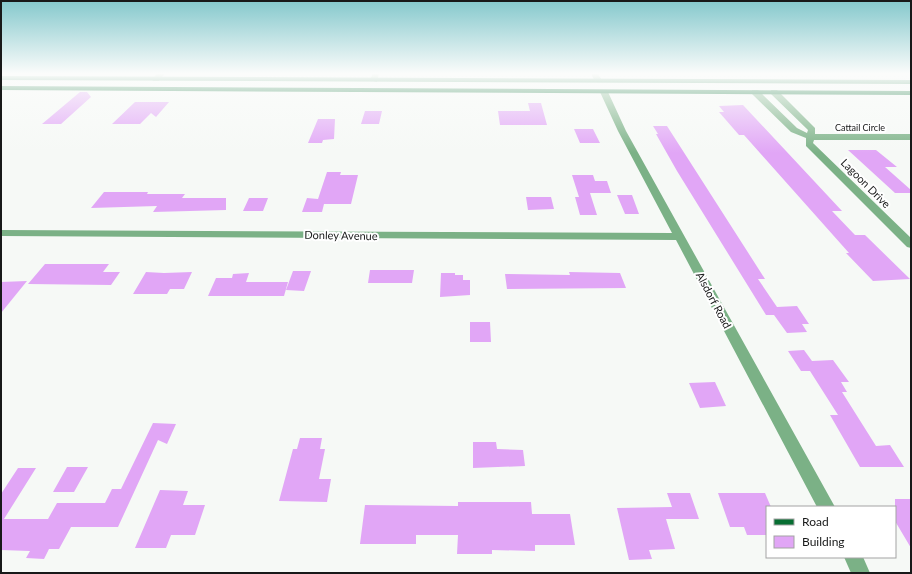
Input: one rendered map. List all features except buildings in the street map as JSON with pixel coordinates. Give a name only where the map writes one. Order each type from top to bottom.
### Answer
[{"type":"street","name":"Alsdorf Road","points":[[608,100],[622,131],[681,237],[825,506]]},
{"type":"street","points":[[763,100],[794,130],[810,137]]},
{"type":"street","name":"Lagoon Drive","points":[[782,100],[812,130],[809,144],[911,244]]},
{"type":"street","name":"Cattail Circle","points":[[810,137],[911,137]]},
{"type":"street","name":"Donley Avenue","points":[[1,233],[681,237]]},
{"type":"street","points":[[854,558],[861,573]]}]
